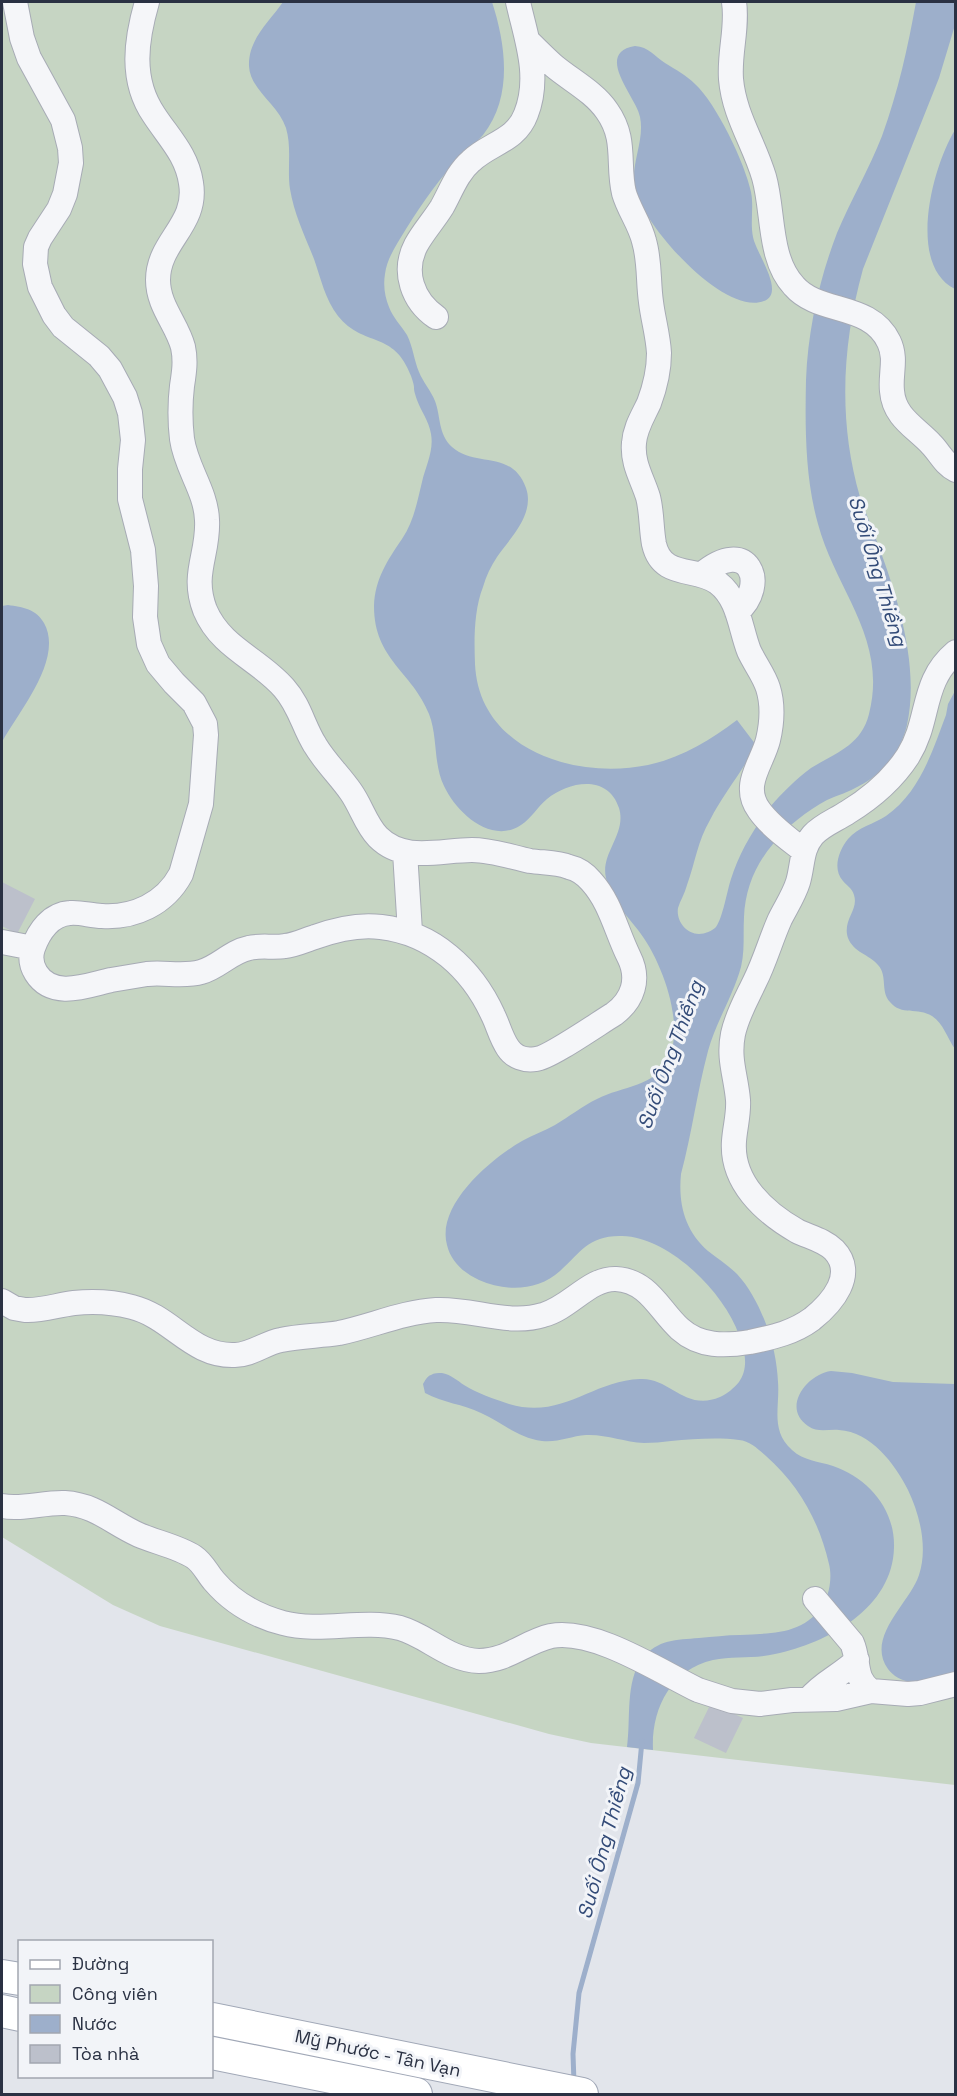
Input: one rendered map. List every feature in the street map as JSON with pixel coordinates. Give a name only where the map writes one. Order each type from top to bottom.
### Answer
[{"type":"main road","points":[[2,1976],[18,1979]]},
{"type":"main road","points":[[2,2011],[18,2015]]},
{"type":"main road","name":"Mỹ Phước - Tân Vạn","points":[[213,2019],[582,2094]]},
{"type":"main road","name":"Mỹ Phước - Tân Vạn","points":[[213,2053],[349,2087],[416,2094]]},
{"type":"lane","points":[[15,2],[22,38],[29,58],[63,120],[70,148],[70,171],[65,194],[59,209],[36,247],[35,264],[39,287],[63,327],[99,356],[110,369],[125,398],[133,434],[130,499],[144,559],[145,617],[149,644],[163,670],[201,713],[206,735],[201,804],[181,874],[169,892],[150,906],[124,915],[99,916],[70,913],[57,916],[42,929],[33,948],[32,965],[39,977],[52,986],[70,990],[148,974],[201,972],[243,949],[284,946],[348,928],[379,926],[410,932],[438,947],[462,968],[482,994],[512,1053],[526,1059],[541,1059],[614,1014],[627,1002],[634,983],[632,963],[612,912],[592,882],[579,871],[561,864],[476,850],[423,854],[405,852],[386,844],[372,829],[354,796],[314,744],[290,696],[269,674],[228,643],[209,619],[204,607],[200,594],[200,568],[208,532],[206,509],[184,453],[181,423],[184,352],[160,297],[158,277],[163,255],[187,219],[192,185],[181,152],[153,115],[140,87],[136,56],[147,2]]},
{"type":"lane","points":[[436,317],[428,311],[415,294],[410,273],[413,252],[434,221],[462,170],[480,154],[508,138],[522,123],[529,106],[532,82],[530,43],[518,2]]},
{"type":"lane","points":[[734,2],[736,23],[731,79],[739,118],[764,176],[776,248],[783,270],[802,294],[868,319],[884,333],[893,352],[892,392],[898,412],[931,444],[944,462],[956,470]]},
{"type":"lane","points":[[530,43],[597,99],[609,114],[619,136],[624,192],[640,227],[648,254],[650,294],[659,352],[652,393],[634,443],[634,457],[648,497],[657,552],[671,567],[710,577],[724,588],[737,612],[749,651],[768,686],[771,699],[771,727],[768,741],[753,774],[753,799],[762,815],[804,851]]},
{"type":"lane","points":[[701,575],[716,564],[732,559],[743,560],[748,565],[751,577],[749,595],[737,612]]},
{"type":"lane","points":[[2,1301],[24,1311],[95,1302],[135,1308],[164,1320],[185,1338],[205,1350],[236,1356],[285,1339],[335,1334],[418,1312],[456,1310],[504,1318],[529,1318],[557,1310],[598,1283],[618,1279],[646,1290],[657,1300],[678,1328],[697,1340],[719,1345],[741,1343],[776,1337],[802,1326],[824,1309],[837,1293],[843,1279],[841,1263],[832,1248],[783,1222],[751,1195],[740,1177],[734,1153],[738,1112],[731,1062],[733,1034],[744,1001],[796,888],[804,851],[811,837],[818,830],[867,799],[900,766],[916,740],[936,674],[956,652]]},
{"type":"lane","points":[[405,852],[410,932]]},
{"type":"lane","points":[[2,942],[33,948]]},
{"type":"lane","points":[[2,1506],[18,1508],[64,1503],[92,1509],[136,1534],[194,1557],[222,1590],[250,1610],[283,1623],[318,1628],[373,1626],[399,1628],[424,1638],[451,1654],[477,1661],[503,1658],[538,1640],[566,1635],[596,1641],[680,1682],[715,1696],[746,1703],[836,1699],[872,1691],[914,1693],[956,1684]]},
{"type":"lane","points":[[815,1599],[847,1635],[856,1652],[858,1676],[861,1682],[872,1691]]},
{"type":"lane","points":[[809,1699],[822,1684],[842,1673],[857,1660]]},
{"type":"green space","points":[[2,2],[955,2],[955,1785],[591,1743],[549,1734],[160,1626],[113,1605],[2,1537]]},
{"type":"water","points":[[283,2],[492,2],[503,53],[503,88],[499,104],[493,120],[483,135],[455,162],[440,181],[396,246],[386,268],[385,295],[391,311],[407,335],[419,372],[435,401],[447,442],[461,453],[471,457],[502,463],[512,468],[520,476],[526,488],[528,498],[524,516],[489,571],[476,615],[475,664],[481,694],[493,718],[512,738],[536,752],[562,762],[591,768],[620,768],[660,762],[695,747],[737,720],[756,745],[706,828],[678,908],[680,922],[683,926],[690,932],[699,934],[716,927],[738,860],[770,807],[805,772],[838,753],[853,741],[860,734],[869,714],[873,687],[872,662],[866,639],[826,548],[810,489],[806,416],[809,343],[820,287],[837,233],[877,148],[888,119],[910,36],[916,2],[955,2],[955,25],[939,78],[863,269],[851,326],[845,383],[848,440],[853,468],[860,497],[892,583],[904,630],[911,678],[907,725],[896,753],[876,775],[851,790],[827,800],[798,819],[773,844],[756,869],[745,907],[741,967],[708,1051],[680,1185],[682,1206],[694,1235],[708,1251],[742,1279],[766,1324],[777,1367],[778,1426],[785,1442],[792,1450],[806,1459],[846,1471],[868,1487],[877,1497],[890,1520],[893,1533],[891,1569],[870,1605],[836,1631],[795,1649],[767,1656],[713,1660],[685,1673],[666,1694],[660,1707],[655,1720],[653,1750],[627,1747],[633,1679],[642,1659],[648,1652],[661,1644],[675,1640],[764,1634],[798,1627],[808,1621],[824,1603],[830,1584],[829,1564],[820,1533],[798,1492],[778,1467],[747,1442],[714,1438],[644,1443],[593,1435],[542,1441],[525,1437],[474,1410],[425,1393],[423,1384],[427,1377],[442,1373],[486,1396],[528,1408],[561,1404],[606,1386],[640,1379],[660,1383],[687,1397],[708,1400],[723,1396],[737,1384],[744,1371],[745,1359],[732,1318],[708,1285],[676,1256],[640,1239],[622,1236],[601,1238],[580,1251],[551,1278],[542,1283],[521,1288],[489,1284],[479,1280],[459,1266],[449,1251],[446,1230],[450,1214],[469,1185],[496,1159],[522,1141],[555,1125],[591,1102],[647,1080],[663,1068],[669,1058],[673,1043],[672,1009],[655,957],[647,942],[619,906],[606,878],[607,860],[620,826],[619,808],[614,797],[597,785],[577,785],[556,793],[543,802],[525,822],[510,830],[498,831],[476,823],[457,806],[444,786],[438,768],[434,732],[429,714],[422,699],[387,653],[380,640],[374,606],[379,579],[412,518],[431,452],[432,440],[429,425],[417,400],[414,384],[404,362],[387,345],[358,332],[338,316],[327,296],[297,216],[290,189],[289,143],[286,128],[282,119],[254,82],[249,66],[252,47],[256,39]]},
{"type":"water","points":[[635,46],[648,50],[695,84],[712,105],[729,134],[748,180],[752,198],[753,237],[771,281],[770,297],[764,301],[747,302],[728,295],[707,282],[668,243],[641,204],[634,179],[641,135],[640,117],[617,67],[618,57],[623,50]]},
{"type":"water","points":[[955,130],[955,289],[940,277],[931,259],[928,214],[939,166]]},
{"type":"water","points":[[8,605],[29,610],[41,618],[49,637],[44,668],[37,684],[2,742],[2,606]]},
{"type":"water","points":[[955,691],[955,1049],[942,1027],[932,1016],[927,1013],[899,1009],[890,1002],[885,993],[881,969],[851,943],[847,926],[855,900],[852,891],[840,876],[837,865],[842,849],[852,835],[886,816],[908,795],[930,757],[948,704]]},
{"type":"water","points":[[831,1371],[893,1382],[955,1384],[955,1672],[922,1681],[908,1681],[892,1674],[882,1657],[885,1633],[919,1575],[923,1543],[916,1510],[908,1490],[881,1451],[851,1432],[816,1429],[800,1419],[797,1401],[800,1393],[813,1378]]},
{"type":"building","points":[[2,882],[35,899],[17,934],[2,926]]},
{"type":"building","points":[[711,1703],[743,1718],[726,1753],[694,1738]]},
{"type":"waterway","name":"Suối Ông Thiềng","points":[[574,2083],[573,2054],[579,1993],[638,1783],[642,1741]]}]
